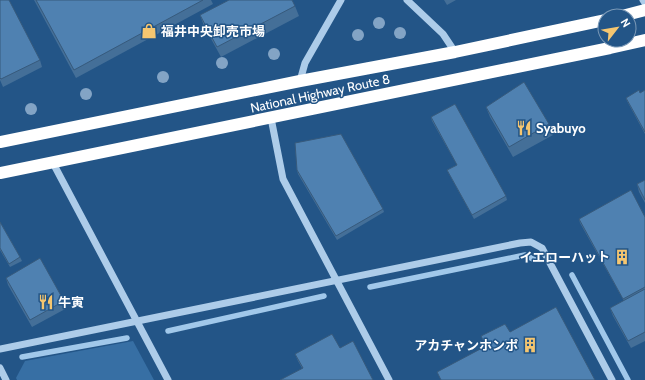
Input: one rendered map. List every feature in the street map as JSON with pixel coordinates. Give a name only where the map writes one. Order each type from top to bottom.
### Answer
[{"type":"highway","name":"National Highway Route 8","points":[[0,142],[300,81],[455,52],[597,22]]},
{"type":"highway","name":"National Highway Route 8","points":[[0,173],[645,40]]},
{"type":"street","points":[[300,81],[304,64],[341,0]]},
{"type":"street","points":[[407,0],[443,34],[455,52]]},
{"type":"street","points":[[271,118],[284,179],[389,380]]},
{"type":"street","points":[[53,163],[168,380]]},
{"type":"street","points":[[0,349],[513,244],[531,242],[542,248],[612,380]]},
{"type":"street","points":[[0,368],[6,380]]},
{"type":"shaded area","points":[[133,341],[154,380],[17,380],[16,378],[25,361]]},
{"type":"building","points":[[0,0],[9,0],[40,60],[1,79],[0,78]]},
{"type":"building","points":[[36,0],[203,0],[74,70]]},
{"type":"building","points":[[229,0],[292,0],[295,6],[217,47],[200,15]]},
{"type":"building","points":[[524,82],[549,124],[509,147],[486,107]]},
{"type":"building","points":[[639,90],[640,93],[645,90],[645,132],[626,98]]},
{"type":"building","points":[[455,104],[506,196],[472,215],[447,170],[457,165],[431,117]]},
{"type":"building","points":[[341,134],[383,209],[336,236],[297,170],[295,143]]},
{"type":"building","points":[[645,180],[645,200],[637,184]]},
{"type":"building","name":"イエローハット","points":[[631,190],[645,217],[645,287],[623,299],[579,219]]},
{"type":"building","points":[[0,222],[20,257],[9,264],[0,248]]},
{"type":"building","points":[[40,258],[64,301],[30,320],[6,278]]},
{"type":"building","points":[[645,289],[645,332],[628,341],[610,308]]},
{"type":"building","name":"アカチャンホンポ","points":[[556,307],[595,380],[441,380],[437,372],[486,346],[481,336],[505,324],[510,332]]},
{"type":"building","points":[[332,334],[340,348],[353,341],[373,380],[280,380],[303,368],[295,354]]},
{"type":"waterway","points":[[370,287],[525,255],[535,260]]},
{"type":"waterway","points":[[572,275],[628,380]]},
{"type":"waterway","points":[[168,331],[324,296]]},
{"type":"waterway","points":[[22,357],[127,338]]},
{"type":"place","name":"福井中央卸売市場","points":[[149,31]]},
{"type":"place","name":"Syabuyo","points":[[524,128]]},
{"type":"place","name":"イエローハット","points":[[622,257]]},
{"type":"place","name":"牛寅","points":[[46,302]]},
{"type":"place","name":"アカチャンホンポ","points":[[530,345]]}]
